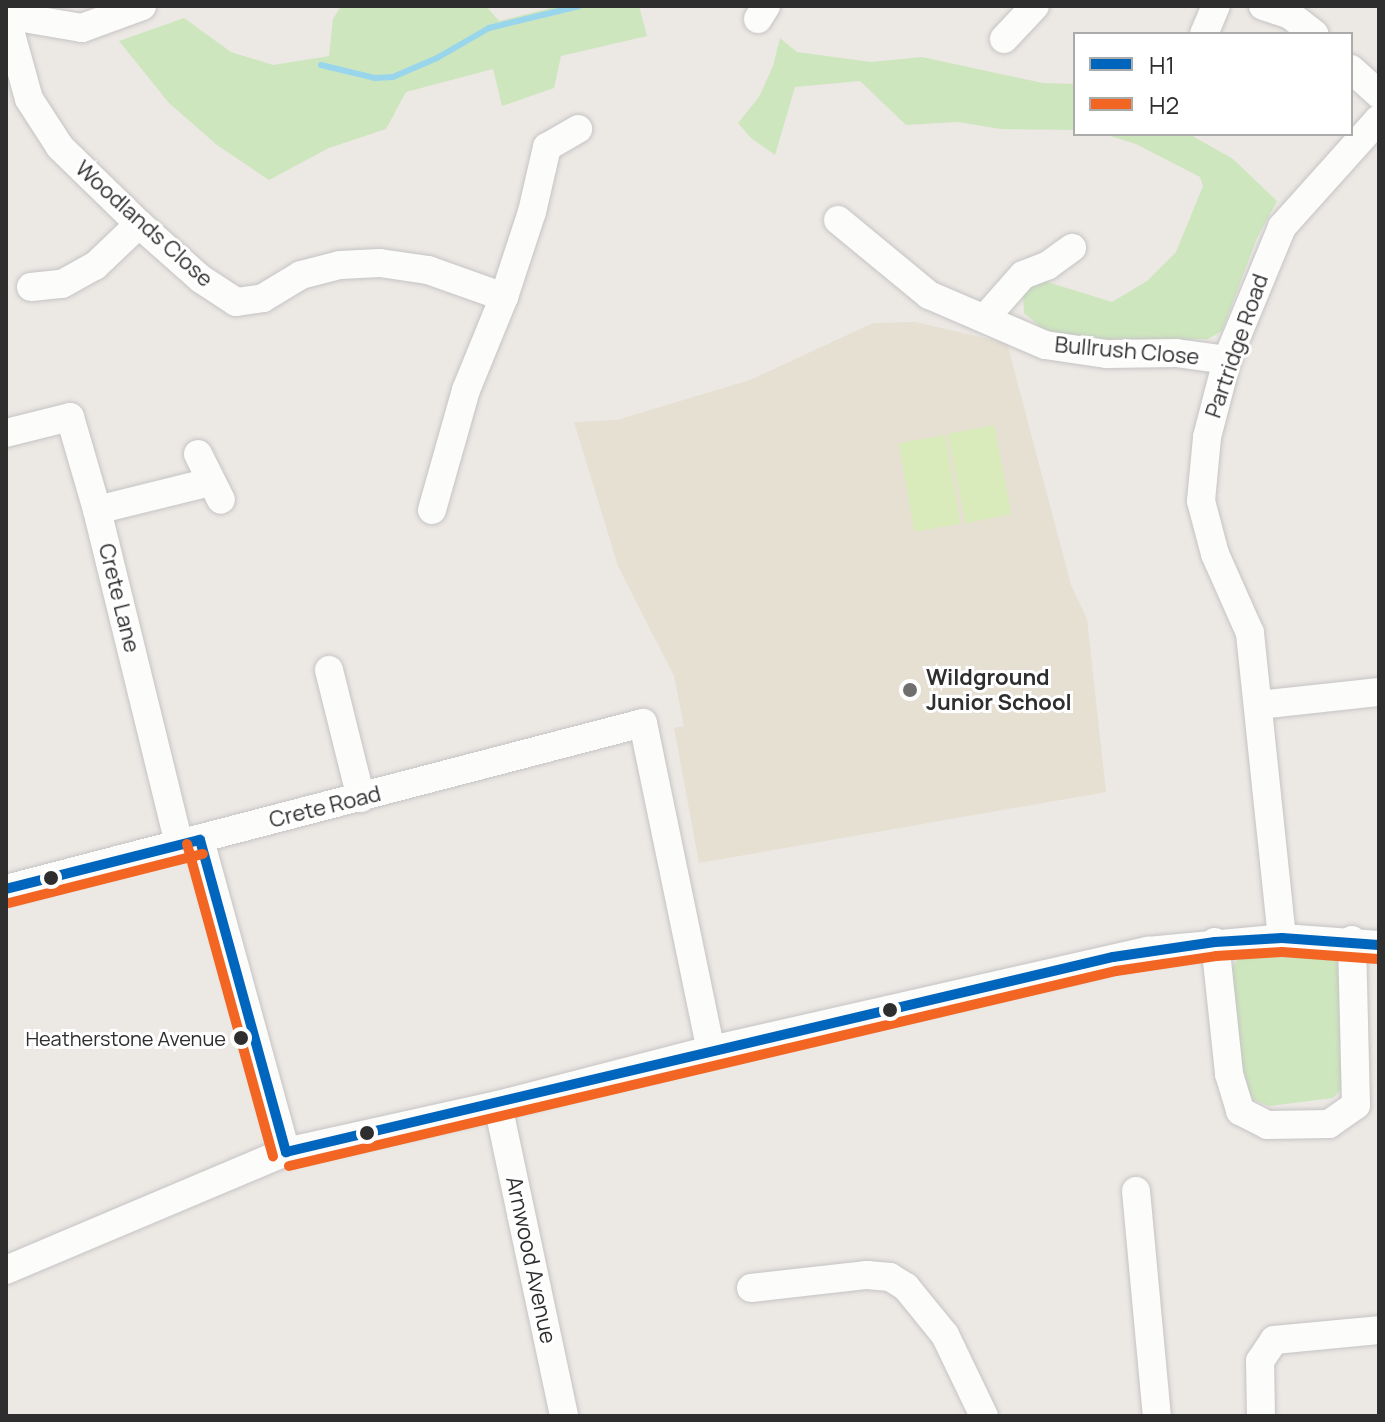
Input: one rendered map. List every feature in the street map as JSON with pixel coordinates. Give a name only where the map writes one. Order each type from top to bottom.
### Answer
[{"type":"street","points":[[6,15],[82,28],[142,6]]},
{"type":"street","points":[[1004,39],[1035,6]]},
{"type":"street","points":[[1205,32],[1216,6]]},
{"type":"street","points":[[1263,6],[1294,10],[1312,32]]},
{"type":"street","name":"Woodlands Close","points":[[6,15],[29,99],[60,147],[201,279],[236,302],[263,298],[301,275],[340,265],[380,263],[428,270],[504,297]]},
{"type":"street","points":[[1353,71],[1379,94]]},
{"type":"street","name":"Partridge Road","points":[[1282,938],[1250,633],[1215,554],[1201,501],[1207,437],[1227,360],[1261,271],[1282,227],[1379,119]]},
{"type":"street","points":[[432,510],[466,390],[504,297],[532,212],[547,147],[578,129]]},
{"type":"street","name":"Bullrush Close","points":[[838,220],[929,295],[1045,345],[1107,354],[1176,353],[1227,360]]},
{"type":"street","points":[[31,287],[62,284],[95,266],[139,224]]},
{"type":"street","points":[[985,318],[1023,275],[1047,266],[1072,248]]},
{"type":"street","name":"Crete Lane","points":[[6,433],[70,417],[189,842],[286,1152]]},
{"type":"street","points":[[97,510],[215,491],[198,454]]},
{"type":"street","points":[[329,670],[361,798]]},
{"type":"street","points":[[1259,705],[1379,692]]},
{"type":"street","name":"Crete Road","points":[[6,889],[643,723],[711,1050]]},
{"type":"street","points":[[6,1270],[286,1152],[498,1105],[711,1050],[1113,957],[1215,942],[1282,938],[1366,942],[1356,1105],[1329,1124],[1267,1125],[1240,1111],[1229,1074],[1215,942]]},
{"type":"street","name":"Arnwood Avenue","points":[[498,1105],[564,1416]]},
{"type":"street","points":[[1136,1191],[1157,1416]]},
{"type":"street","points":[[751,1288],[867,1275],[890,1277],[906,1287],[945,1335],[984,1416]]},
{"type":"street","points":[[1261,1416],[1260,1361],[1274,1340],[1379,1330]]},
{"type":"shaded area","name":"Wildground Junior School","points":[[915,322],[1007,343],[1071,585],[1087,619],[1106,792],[699,863],[674,728],[684,726],[674,676],[618,566],[574,422],[617,420],[750,380],[873,323]]},
{"type":"green space","points":[[341,6],[486,6],[499,21],[559,6],[639,6],[647,36],[561,56],[554,88],[502,106],[493,69],[406,92],[386,129],[329,148],[269,180],[217,145],[169,103],[119,41],[184,18],[231,52],[273,65],[329,56],[333,19]]},
{"type":"green space","points":[[780,38],[797,52],[871,62],[922,57],[1043,83],[1073,84],[1073,130],[1001,129],[958,122],[906,125],[860,81],[795,87],[775,155],[751,138],[738,123],[759,97],[773,66]]},
{"type":"green space","points":[[1110,136],[1193,136],[1233,159],[1277,201],[1257,238],[1222,331],[1208,339],[1079,342],[1049,334],[1024,313],[1023,292],[1041,280],[1112,302],[1147,281],[1176,252],[1203,186],[1200,177],[1136,144]]},
{"type":"green space","points":[[994,425],[1011,514],[965,523],[948,434]]},
{"type":"green space","points":[[945,435],[961,524],[914,532],[899,443]]},
{"type":"green space","points":[[1336,956],[1344,975],[1347,1084],[1333,1098],[1269,1106],[1254,1100],[1243,1084],[1230,976],[1233,965],[1240,958]]},
{"type":"waterway","points":[[321,65],[375,78],[393,77],[437,58],[489,28],[579,6]]},
{"type":"transit line","name":"H1","points":[[200,840],[286,1152]]},
{"type":"transit line","name":"H1","points":[[6,889],[200,840]]},
{"type":"transit line","name":"H2","points":[[187,844],[273,1156]]},
{"type":"transit line","name":"H2","points":[[9,903],[203,854]]},
{"type":"transit line","name":"H1","points":[[286,1152],[1113,957],[1215,942],[1282,938],[1379,945]]},
{"type":"transit line","name":"H2","points":[[289,1166],[1116,971],[1216,956],[1282,952],[1378,959]]},
{"type":"place","name":"Wildground Junior School","points":[[910,690]]},
{"type":"place","name":"Heatherstone Avenue","points":[[241,1038]]}]
